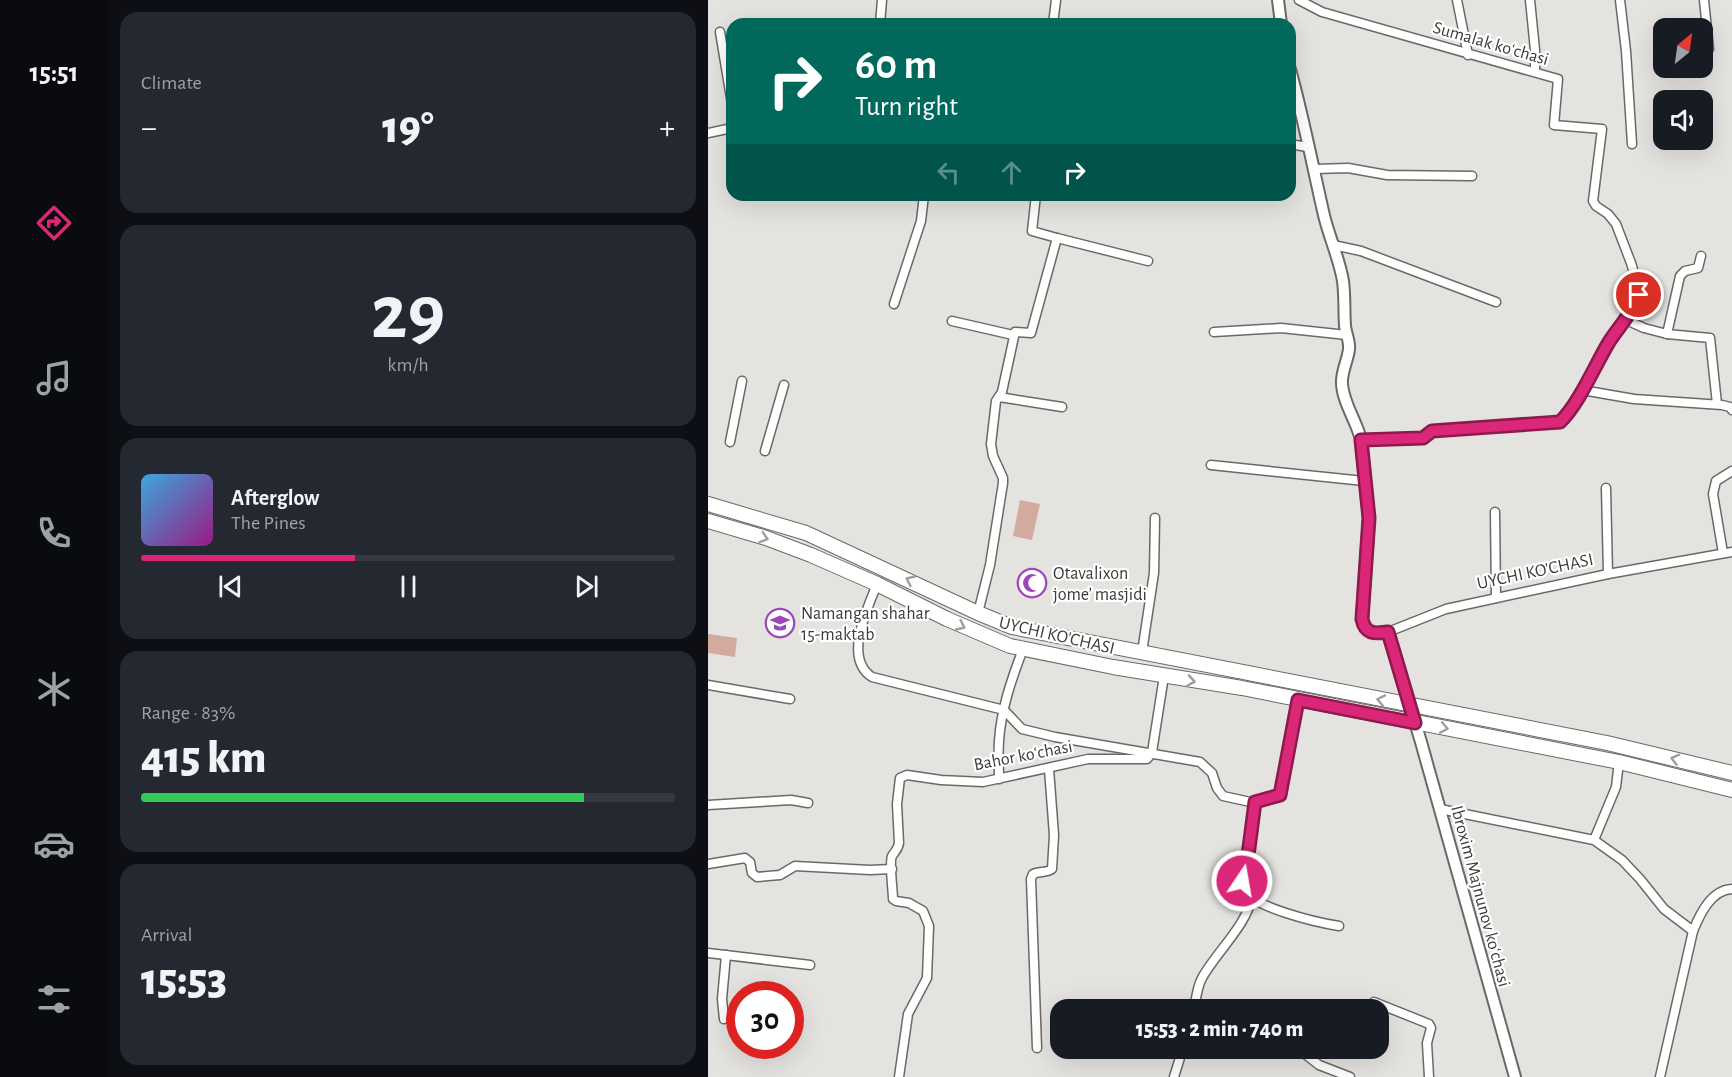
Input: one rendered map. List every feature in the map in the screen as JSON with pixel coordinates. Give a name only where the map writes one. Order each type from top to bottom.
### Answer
[{"type":"main road","name":"UYCHI KO'CHASI","points":[[708,504],[806,532],[1012,627],[1607,743],[1732,773]]},
{"type":"main road","name":"UYCHI KO'CHASI","points":[[708,521],[775,541],[878,584],[979,634],[1010,646],[1164,676],[1242,688],[1619,762],[1732,790]]},
{"type":"street","points":[[880,18],[882,0]]},
{"type":"street","points":[[1054,18],[1056,0]]},
{"type":"street","points":[[1278,0],[1280,18]]},
{"type":"street","name":"Sumalak koʻchasi","points":[[1299,0],[1322,12],[1468,55],[1535,71],[1558,80],[1554,124],[1602,129],[1593,201],[1612,218],[1639,286],[1636,304],[1624,319],[1560,422],[1432,431],[1423,438],[1361,440]]},
{"type":"street","points":[[1456,0],[1468,55]]},
{"type":"street","points":[[1530,0],[1535,71]]},
{"type":"street","points":[[1620,0],[1632,144]]},
{"type":"street","points":[[1704,0],[1706,18]]},
{"type":"street","points":[[720,32],[726,68]]},
{"type":"street","points":[[1296,89],[1307,147],[1322,209],[1340,263],[1343,284],[1350,346],[1342,383],[1343,392],[1361,440],[1369,518],[1362,619],[1367,631],[1374,634],[1388,632],[1415,723]]},
{"type":"street","points":[[708,133],[726,129]]},
{"type":"street","points":[[1296,145],[1307,147]]},
{"type":"street","points":[[1314,169],[1348,168],[1387,175],[1472,176]]},
{"type":"street","points":[[894,303],[921,221],[923,201]]},
{"type":"street","points":[[1035,201],[1032,231],[1148,261]]},
{"type":"street","points":[[952,321],[1013,335],[1015,332],[1031,333],[1057,238]]},
{"type":"street","points":[[1334,245],[1361,251],[1496,302]]},
{"type":"street","points":[[1667,334],[1680,276],[1685,271],[1698,268],[1701,256]]},
{"type":"street","points":[[1624,319],[1644,328],[1667,334],[1710,338],[1717,404]]},
{"type":"street","points":[[1214,332],[1281,328],[1347,335]]},
{"type":"street","points":[[978,613],[990,565],[1003,483],[991,444],[996,401],[1002,392],[1013,335]]},
{"type":"street","points":[[730,442],[742,381]]},
{"type":"street","points":[[765,451],[784,385]]},
{"type":"street","points":[[1582,390],[1634,399],[1717,404],[1730,407],[1732,410]]},
{"type":"street","points":[[999,398],[1062,407]]},
{"type":"street","points":[[1211,465],[1364,481]]},
{"type":"street","points":[[1727,552],[1713,494],[1716,481],[1732,471]]},
{"type":"street","points":[[1606,488],[1608,574]]},
{"type":"street","points":[[1495,512],[1496,598]]},
{"type":"street","points":[[1142,652],[1154,573],[1155,518]]},
{"type":"street","name":"UYCHI KO'CHASI","points":[[1388,632],[1446,609],[1608,574],[1727,552]]},
{"type":"street","points":[[878,584],[866,613],[858,651],[858,658],[866,673],[872,677],[1004,710],[1022,729],[1055,737],[1200,762],[1212,773],[1217,788],[1223,796],[1255,802],[1280,795],[1298,700]]},
{"type":"street","points":[[999,779],[999,740],[1004,710],[1010,684],[1023,649]]},
{"type":"street","points":[[1152,753],[1164,676]]},
{"type":"street","points":[[708,685],[790,699]]},
{"type":"street","name":"Ibroxim Majnunov koʻchasi","points":[[1415,723],[1515,1077]]},
{"type":"street","name":"Bahor koʻchasi","points":[[892,869],[892,857],[897,852],[899,843],[897,804],[898,786],[902,776],[962,782],[999,779],[1096,759],[1143,760],[1152,753]]},
{"type":"street","points":[[1594,840],[1616,787],[1619,762]]},
{"type":"street","points":[[1038,1048],[1030,879],[1033,873],[1049,872],[1052,869],[1054,835],[1049,769]]},
{"type":"street","points":[[708,805],[791,800],[808,803]]},
{"type":"street","points":[[1255,802],[1242,885],[1251,898],[1317,922],[1340,926]]},
{"type":"street","points":[[1440,809],[1594,840],[1622,860],[1664,909],[1693,931]]},
{"type":"street","points":[[708,864],[745,858],[750,862],[752,873],[757,877],[780,875],[795,866],[892,869],[894,898],[896,901],[909,903],[923,911],[929,926],[927,978],[908,1014],[899,1077]]},
{"type":"street","points":[[1660,1077],[1693,931],[1702,912],[1716,894],[1732,889]]},
{"type":"street","points":[[1196,999],[1201,978],[1243,920],[1251,898]]},
{"type":"street","points":[[708,953],[810,965]]},
{"type":"street","points":[[724,1019],[722,999],[726,955]]},
{"type":"street","points":[[1389,1008],[1426,1022],[1430,1026],[1426,1042],[1429,1077]]},
{"type":"street","points":[[1174,1077],[1180,1059]]},
{"type":"street","points":[[1311,1059],[1319,1065],[1350,1077]]},
{"type":"shaded area","points":[[1020,500],[1040,504],[1032,540],[1013,536]]},
{"type":"shaded area","points":[[708,634],[737,638],[735,657],[708,653]]},
{"type":"place","name":"Otavalixon jome’ masjidi","points":[[1032,583]]},
{"type":"place","name":"Namangan shahar 15-maktab","points":[[780,623]]},
{"type":"route","points":[[1242,881],[1255,802],[1280,795],[1298,700],[1415,723],[1388,632],[1374,634],[1367,631],[1362,619],[1369,518],[1362,472],[1361,440],[1423,438],[1432,431],[1533,422],[1560,422],[1582,390],[1607,345],[1636,304],[1639,295]]}]
